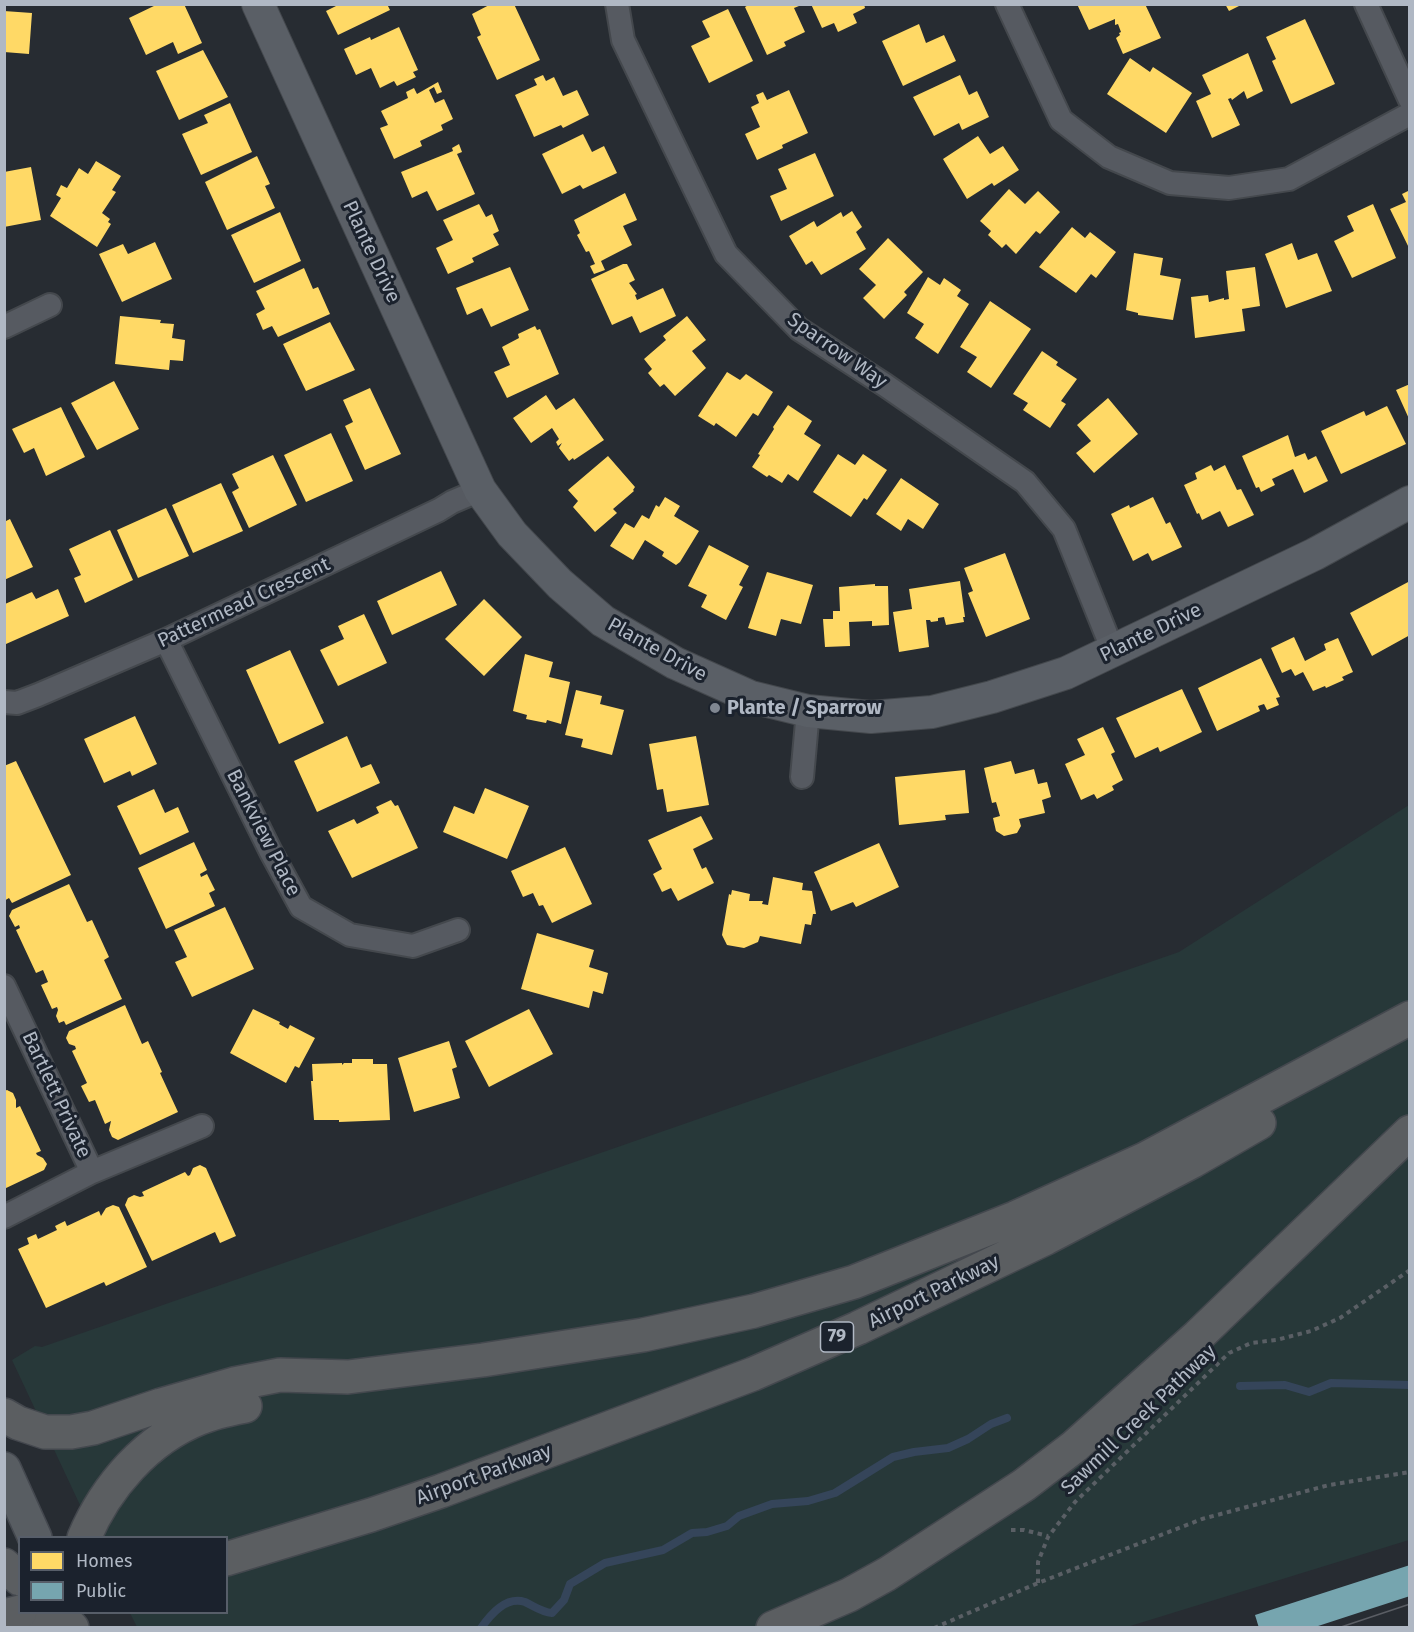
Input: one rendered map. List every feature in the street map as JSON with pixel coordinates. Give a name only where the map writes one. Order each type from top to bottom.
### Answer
[{"type":"highway","points":[[85,1536],[100,1505],[122,1476],[147,1450],[176,1430],[200,1418],[348,1377],[483,1360],[643,1335],[754,1311],[854,1282],[1015,1218],[1145,1159],[1410,1018]]},
{"type":"highway","name":"Airport Parkway","points":[[228,1558],[441,1491],[743,1378],[858,1328],[1046,1238],[1146,1186],[1410,1033]]},
{"type":"highway","points":[[773,1628],[849,1595],[887,1574],[1024,1485],[1075,1446],[1189,1344],[1410,1132]]},
{"type":"highway","points":[[4,1415],[18,1423],[45,1432],[70,1432],[93,1428],[234,1384],[280,1375],[348,1377]]},
{"type":"highway","points":[[4,1565],[18,1577]]},
{"type":"highway","points":[[4,1614],[53,1621]]},
{"type":"main road","points":[[4,1469],[34,1536]]},
{"type":"main road","points":[[4,1577],[18,1603]]},
{"type":"main road","points":[[28,1614],[53,1621]]},
{"type":"street","name":"Plante Drive","points":[[258,4],[480,490],[512,534],[560,584],[603,621],[675,663],[751,697],[808,711],[871,717],[932,712],[992,697],[1066,673],[1314,554],[1410,502]]},
{"type":"street","name":"Sparrow Way","points":[[618,4],[623,40],[726,254],[799,329],[885,385],[1025,482],[1064,529],[1113,651]]},
{"type":"street","points":[[1007,4],[1061,120],[1109,157],[1170,183],[1229,188],[1289,178],[1410,114]]},
{"type":"street","points":[[1366,4],[1410,100]]},
{"type":"street","points":[[4,327],[50,305]]},
{"type":"street","name":"Pattermead Crescent","points":[[4,702],[17,703],[38,695],[166,640],[480,490]]},
{"type":"street","name":"Bankview Place","points":[[166,640],[271,852],[302,907],[350,935],[413,946],[458,930]]},
{"type":"street","points":[[802,777],[808,711]]},
{"type":"street","name":"Bartlett Private","points":[[4,986],[92,1173]]},
{"type":"street","name":"Bartlett Private","points":[[4,1217],[92,1173],[202,1126]]},
{"type":"path","name":"Sawmill Creek Pathway","points":[[1038,1583],[1038,1562],[1048,1536],[1075,1502],[1229,1353],[1251,1343],[1276,1340],[1311,1331],[1340,1318],[1410,1270]]},
{"type":"path","points":[[934,1628],[1038,1583],[1202,1519],[1329,1485],[1410,1472]]},
{"type":"path","points":[[1007,1530],[1024,1530],[1048,1536]]},
{"type":"shaded area","points":[[1409,805],[1409,1540],[1127,1627],[137,1627],[130,1614],[228,1614],[228,1536],[95,1536],[12,1360],[35,1346],[42,1347],[1179,952]]},
{"type":"building: Homes","points":[[158,4],[184,4],[202,43],[178,54],[173,42],[146,55],[129,18]]},
{"type":"building: Homes","points":[[340,4],[387,4],[390,10],[338,35],[326,11]]},
{"type":"building: Homes","points":[[491,4],[514,4],[540,60],[497,80],[477,37],[481,35],[472,14]]},
{"type":"building: Homes","points":[[750,4],[798,4],[799,6],[794,8],[805,32],[784,42],[786,46],[767,55],[745,7]]},
{"type":"building: Homes","points":[[811,4],[864,4],[865,8],[853,14],[857,23],[838,32],[834,23],[822,28]]},
{"type":"building: Homes","points":[[1077,4],[1145,4],[1161,38],[1123,54],[1116,38],[1121,32],[1118,24],[1115,25],[1115,19],[1089,30]]},
{"type":"building: Homes","points":[[1225,4],[1243,4],[1229,11]]},
{"type":"building: Homes","points":[[728,9],[753,61],[709,83],[691,46],[710,37],[702,21]]},
{"type":"building: Homes","points":[[4,11],[32,13],[29,54],[4,52]]},
{"type":"building: Homes","points":[[1305,19],[1335,84],[1291,104],[1272,61],[1276,59],[1266,37]]},
{"type":"building: Homes","points":[[919,24],[926,43],[944,35],[956,61],[903,86],[882,41]]},
{"type":"building: Homes","points":[[399,27],[418,70],[413,72],[416,77],[397,86],[394,81],[380,88],[371,68],[356,75],[344,49]]},
{"type":"building: Homes","points":[[203,50],[228,97],[179,120],[156,71]]},
{"type":"building: Homes","points":[[1248,53],[1263,91],[1247,99],[1244,91],[1232,100],[1228,99],[1240,125],[1212,138],[1196,101],[1211,94],[1202,75]]},
{"type":"building: Homes","points":[[1130,58],[1150,72],[1153,67],[1192,93],[1166,133],[1107,94]]},
{"type":"building: Homes","points":[[543,75],[546,81],[554,77],[563,96],[577,90],[589,115],[563,128],[561,125],[534,137],[515,95],[537,85],[534,79]]},
{"type":"building: Homes","points":[[960,75],[969,95],[977,91],[989,117],[962,130],[959,123],[934,136],[913,97]]},
{"type":"building: Homes","points":[[438,82],[442,92],[437,94],[434,87],[429,90],[435,103],[444,99],[453,119],[441,125],[443,130],[420,141],[422,146],[394,159],[380,128],[388,125],[381,111],[408,98],[406,92],[414,88],[417,94]]},
{"type":"building: Homes","points":[[789,90],[808,133],[757,160],[745,134],[760,127],[751,107],[759,103],[756,95],[763,92],[767,100]]},
{"type":"building: Homes","points":[[230,103],[252,152],[201,175],[182,134],[208,123],[204,115]]},
{"type":"building: Homes","points":[[583,134],[592,152],[604,146],[617,173],[583,189],[580,185],[562,194],[542,154]]},
{"type":"building: Homes","points":[[978,136],[990,154],[1003,146],[1019,170],[967,199],[943,159]]},
{"type":"building: Homes","points":[[459,144],[462,152],[457,154],[475,194],[437,211],[427,191],[412,198],[401,172],[453,151],[452,148]]},
{"type":"building: Homes","points":[[815,153],[834,196],[781,221],[770,196],[787,189],[778,169]]},
{"type":"building: Homes","points":[[257,156],[270,184],[265,186],[275,208],[227,230],[205,182]]},
{"type":"building: Homes","points":[[96,161],[121,176],[112,190],[116,192],[102,213],[110,219],[108,222],[111,224],[97,247],[50,216],[61,198],[56,195],[61,185],[67,188],[79,168],[88,174]]},
{"type":"building: Homes","points":[[31,167],[41,220],[4,227],[4,172]]},
{"type":"building: Homes","points":[[1009,189],[1025,204],[1038,191],[1060,212],[1040,234],[1036,231],[1016,254],[1006,244],[1002,248],[988,235],[991,231],[980,221]]},
{"type":"building: Homes","points":[[1410,190],[1410,250],[1390,209],[1406,202],[1402,194]]},
{"type":"building: Homes","points":[[625,193],[637,220],[623,226],[632,245],[601,261],[605,270],[594,274],[590,266],[595,264],[577,235],[580,233],[574,220]]},
{"type":"building: Homes","points":[[479,204],[486,217],[492,214],[499,231],[493,234],[499,245],[472,258],[474,262],[448,274],[436,248],[453,240],[443,220]]},
{"type":"building: Homes","points":[[1373,204],[1396,258],[1352,278],[1334,241],[1354,231],[1347,216]]},
{"type":"building: Homes","points":[[852,211],[862,227],[856,232],[866,249],[821,275],[812,261],[806,265],[789,236],[814,221],[817,227],[841,212],[843,217]]},
{"type":"building: Homes","points":[[280,212],[301,261],[254,283],[231,235]]},
{"type":"building: Homes","points":[[1072,227],[1085,238],[1090,232],[1116,252],[1096,278],[1091,274],[1076,293],[1039,267]]},
{"type":"building: Homes","points":[[888,238],[923,272],[904,292],[907,295],[884,319],[863,298],[876,285],[859,269]]},
{"type":"building: Homes","points":[[155,242],[172,279],[122,302],[99,254],[123,244],[128,254]]},
{"type":"building: Homes","points":[[1292,243],[1298,260],[1317,253],[1332,291],[1286,308],[1265,254]]},
{"type":"building: Homes","points":[[1134,253],[1163,258],[1160,275],[1181,279],[1173,320],[1138,315],[1138,313],[1126,310]]},
{"type":"building: Homes","points":[[627,264],[635,280],[629,283],[637,294],[635,295],[637,300],[663,288],[676,316],[640,333],[632,316],[612,325],[591,279]]},
{"type":"building: Homes","points":[[510,267],[529,310],[491,327],[482,308],[467,315],[456,288]]},
{"type":"building: Homes","points":[[1255,267],[1260,306],[1242,309],[1245,331],[1195,338],[1191,297],[1208,295],[1209,302],[1229,299],[1226,271]]},
{"type":"building: Homes","points":[[304,268],[313,289],[318,287],[330,314],[278,337],[272,326],[263,330],[256,314],[265,309],[256,291]]},
{"type":"building: Homes","points":[[928,277],[940,285],[944,278],[961,290],[957,296],[969,304],[938,354],[915,338],[924,324],[907,313]]},
{"type":"building: Homes","points":[[990,301],[1031,329],[991,388],[967,372],[977,357],[960,347]]},
{"type":"building: Homes","points":[[120,316],[161,320],[160,323],[174,324],[172,338],[185,340],[183,361],[170,360],[169,370],[115,364]]},
{"type":"building: Homes","points":[[687,316],[706,340],[692,351],[706,368],[675,396],[664,384],[660,387],[648,373],[652,369],[644,359],[666,340],[663,336]]},
{"type":"building: Homes","points":[[330,322],[355,370],[306,391],[283,344]]},
{"type":"building: Homes","points":[[535,326],[537,330],[540,329],[559,374],[507,398],[494,372],[510,365],[502,347],[519,338],[518,334]]},
{"type":"building: Homes","points":[[1042,351],[1058,362],[1056,365],[1077,379],[1061,401],[1066,404],[1050,428],[1023,410],[1028,403],[1013,394]]},
{"type":"building: Homes","points":[[727,372],[740,380],[746,374],[773,392],[758,416],[753,413],[736,437],[716,423],[714,426],[698,416]]},
{"type":"building: Homes","points":[[114,381],[139,429],[97,450],[71,403]]},
{"type":"building: Homes","points":[[1410,384],[1410,421],[1396,390]]},
{"type":"building: Homes","points":[[370,388],[401,454],[365,470],[345,426],[353,422],[343,400]]},
{"type":"building: Homes","points":[[546,395],[556,410],[574,398],[604,440],[569,461],[559,448],[562,443],[558,446],[556,442],[559,439],[552,428],[531,443],[513,418]]},
{"type":"building: Homes","points":[[1108,398],[1138,434],[1094,473],[1076,453],[1091,441],[1077,425]]},
{"type":"building: Homes","points":[[788,405],[812,421],[804,434],[821,445],[798,481],[788,474],[782,483],[752,467],[774,429],[773,427]]},
{"type":"building: Homes","points":[[1387,406],[1406,444],[1341,474],[1321,431],[1364,411],[1366,416]]},
{"type":"building: Homes","points":[[61,407],[85,457],[46,476],[34,448],[24,453],[12,429]]},
{"type":"building: Homes","points":[[331,433],[353,481],[306,502],[284,455]]},
{"type":"building: Homes","points":[[1288,435],[1295,457],[1305,453],[1308,460],[1316,456],[1328,481],[1304,493],[1293,469],[1272,479],[1275,485],[1261,492],[1259,487],[1256,488],[1242,456]]},
{"type":"building: Homes","points":[[838,454],[855,465],[863,454],[887,470],[867,500],[864,498],[851,517],[813,492]]},
{"type":"building: Homes","points":[[273,455],[297,505],[249,528],[232,492],[239,488],[232,474]]},
{"type":"building: Homes","points":[[608,456],[635,487],[634,491],[613,509],[617,513],[595,532],[573,507],[578,501],[568,490]]},
{"type":"building: Homes","points":[[1211,465],[1214,471],[1225,465],[1237,490],[1241,489],[1254,515],[1228,527],[1220,511],[1202,520],[1184,485],[1197,479],[1195,473]]},
{"type":"building: Homes","points":[[901,478],[939,504],[923,529],[908,519],[901,531],[876,514]]},
{"type":"building: Homes","points":[[221,483],[243,531],[193,553],[172,505]]},
{"type":"building: Homes","points":[[665,497],[680,506],[674,516],[699,531],[680,562],[676,565],[662,556],[664,552],[645,540],[633,560],[610,546],[625,523],[634,528],[642,515],[649,519],[656,505],[659,507]]},
{"type":"building: Homes","points":[[1153,497],[1166,524],[1170,522],[1182,547],[1152,561],[1148,553],[1133,561],[1111,514]]},
{"type":"building: Homes","points":[[166,508],[189,556],[138,578],[117,530]]},
{"type":"building: Homes","points":[[10,519],[33,567],[4,580],[4,522]]},
{"type":"building: Homes","points":[[110,530],[133,580],[85,603],[74,578],[81,575],[69,549]]},
{"type":"building: Homes","points":[[709,545],[749,566],[739,585],[743,587],[726,620],[701,607],[707,595],[688,586]]},
{"type":"building: Homes","points":[[1005,553],[1030,619],[986,637],[968,593],[973,591],[964,568]]},
{"type":"building: Homes","points":[[441,571],[457,605],[392,635],[377,601]]},
{"type":"building: Homes","points":[[767,572],[813,585],[801,624],[781,619],[776,636],[748,628]]},
{"type":"building: Homes","points":[[960,581],[964,622],[946,625],[944,617],[938,618],[938,621],[926,620],[929,647],[899,652],[893,612],[912,609],[909,589]]},
{"type":"building: Homes","points":[[1410,581],[1410,635],[1372,656],[1350,613]]},
{"type":"building: Homes","points":[[875,584],[875,586],[888,586],[889,625],[872,626],[872,621],[849,622],[850,646],[825,647],[823,619],[833,619],[833,611],[840,611],[839,587]]},
{"type":"building: Homes","points":[[58,589],[69,616],[6,644],[5,604],[32,592],[36,599]]},
{"type":"building: Homes","points":[[484,599],[522,637],[484,676],[445,639]]},
{"type":"building: Homes","points":[[364,614],[387,663],[338,686],[320,650],[344,639],[338,626]]},
{"type":"building: Homes","points":[[1294,637],[1305,661],[1326,650],[1324,644],[1338,638],[1353,672],[1342,677],[1344,680],[1313,691],[1303,672],[1295,676],[1291,669],[1282,673],[1271,648]]},
{"type":"building: Homes","points":[[290,650],[324,723],[279,744],[246,670]]},
{"type":"building: Homes","points":[[525,654],[553,662],[549,677],[570,682],[561,724],[547,720],[546,723],[526,719],[527,715],[513,711]]},
{"type":"building: Homes","points":[[1261,658],[1280,697],[1276,698],[1279,705],[1267,710],[1264,704],[1258,706],[1260,711],[1217,731],[1198,688]]},
{"type":"building: Homes","points":[[1182,689],[1202,732],[1160,752],[1158,747],[1135,758],[1116,718]]},
{"type":"building: Homes","points":[[576,690],[602,696],[600,704],[624,710],[612,755],[581,747],[583,739],[565,735]]},
{"type":"building: Homes","points":[[135,716],[157,764],[132,776],[130,771],[104,783],[84,739]]},
{"type":"building: Homes","points":[[1103,727],[1115,752],[1111,754],[1123,780],[1112,786],[1114,790],[1097,799],[1094,794],[1081,800],[1065,764],[1085,755],[1077,739]]},
{"type":"building: Homes","points":[[347,736],[361,768],[371,764],[380,783],[317,812],[294,761]]},
{"type":"building: Homes","points":[[696,736],[709,805],[667,812],[663,789],[657,790],[649,744]]},
{"type":"building: Homes","points":[[16,761],[71,875],[12,903],[9,898],[4,901],[4,766]]},
{"type":"building: Homes","points":[[1011,761],[1015,774],[1034,769],[1038,784],[1047,782],[1051,797],[1042,800],[1045,813],[1019,819],[1021,826],[1017,833],[1004,836],[996,831],[993,818],[1000,816],[996,802],[992,803],[984,768]]},
{"type":"building: Homes","points":[[965,770],[969,813],[945,815],[946,820],[899,825],[895,777]]},
{"type":"building: Homes","points":[[485,788],[529,806],[507,859],[443,832],[454,806],[474,814]]},
{"type":"building: Homes","points":[[154,789],[165,813],[178,807],[189,832],[140,855],[117,806]]},
{"type":"building: Homes","points":[[391,800],[395,806],[398,805],[418,848],[352,878],[328,831],[354,819],[357,824],[379,813],[376,807]]},
{"type":"building: Homes","points":[[701,816],[713,839],[693,849],[702,869],[706,867],[714,883],[678,901],[671,888],[662,892],[653,874],[662,869],[648,840]]},
{"type":"building: Homes","points":[[194,842],[207,870],[200,874],[201,877],[207,874],[215,890],[209,893],[215,906],[166,929],[138,868]]},
{"type":"building: Homes","points":[[879,843],[899,887],[856,907],[853,902],[831,911],[814,872]]},
{"type":"building: Homes","points":[[565,847],[592,904],[552,923],[543,905],[539,906],[533,893],[523,897],[511,871]]},
{"type":"building: Homes","points":[[773,877],[803,883],[802,890],[812,891],[816,914],[813,914],[811,925],[805,924],[801,944],[760,936],[758,942],[744,948],[727,945],[722,935],[729,894],[731,895],[732,890],[750,894],[749,901],[763,901],[762,904],[768,905]]},
{"type":"building: Homes","points":[[69,884],[87,922],[92,920],[109,957],[104,960],[122,999],[66,1025],[64,1021],[59,1023],[56,1016],[57,1007],[52,1009],[41,985],[48,982],[43,970],[36,973],[16,930],[20,928],[19,925],[15,927],[9,916],[12,910]]},
{"type":"building: Homes","points":[[225,907],[254,969],[192,997],[175,962],[187,957],[174,930]]},
{"type":"building: Homes","points":[[537,933],[594,950],[589,967],[608,973],[603,994],[593,991],[589,1008],[521,989]]},
{"type":"building: Homes","points":[[125,1005],[142,1044],[148,1041],[178,1112],[118,1140],[112,1137],[109,1130],[111,1121],[105,1124],[95,1100],[89,1102],[81,1086],[87,1083],[72,1051],[76,1049],[75,1046],[69,1044],[66,1038],[69,1031]]},
{"type":"building: Homes","points":[[253,1009],[280,1022],[279,1024],[288,1029],[290,1025],[315,1038],[299,1068],[295,1066],[286,1083],[230,1053]]},
{"type":"building: Homes","points":[[529,1009],[553,1054],[489,1087],[465,1041]]},
{"type":"building: Homes","points":[[449,1041],[457,1067],[452,1069],[460,1098],[414,1112],[398,1058]]},
{"type":"building: Homes","points":[[352,1059],[373,1059],[373,1064],[387,1064],[390,1120],[339,1122],[339,1120],[314,1120],[312,1064],[342,1063],[342,1065],[352,1063]]},
{"type":"building: Homes","points":[[4,1091],[13,1093],[16,1108],[20,1106],[41,1151],[36,1153],[37,1155],[47,1164],[44,1170],[4,1189]]},
{"type":"building: Homes","points":[[200,1165],[206,1168],[236,1236],[220,1243],[215,1232],[152,1261],[125,1205],[128,1198],[134,1195],[144,1196],[142,1192],[185,1172],[188,1176],[193,1168]]},
{"type":"building: Homes","points":[[113,1205],[119,1207],[147,1267],[106,1286],[104,1282],[46,1308],[18,1249],[29,1244],[27,1238],[36,1234],[38,1239],[57,1230],[55,1226],[65,1221],[67,1226],[99,1211],[101,1216],[106,1208]]},
{"type":"building: Public","points":[[1410,1565],[1410,1596],[1312,1628],[1259,1628],[1255,1615]]},
{"type":"waterway","points":[[1240,1386],[1285,1385],[1309,1392],[1331,1383],[1410,1385]]},
{"type":"waterway","points":[[481,1628],[494,1612],[512,1602],[525,1602],[552,1613],[564,1600],[570,1584],[605,1563],[663,1550],[692,1533],[707,1532],[727,1526],[739,1516],[772,1504],[808,1501],[835,1493],[893,1457],[948,1448],[968,1439],[991,1424],[1007,1418]]},
{"type":"tram line","points":[[1338,1628],[1410,1604]]},
{"type":"place","name":"Plante / Sparrow","points":[[715,708]]}]
